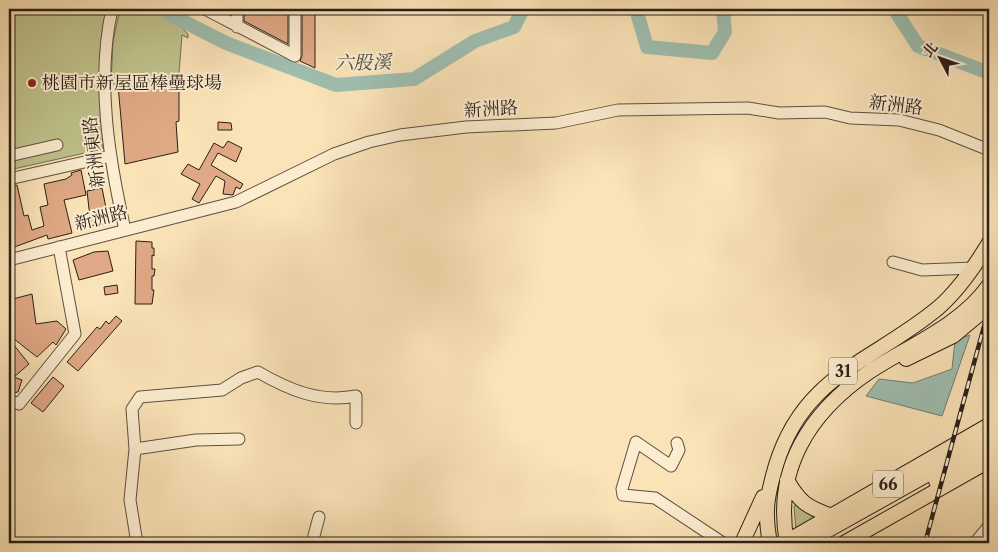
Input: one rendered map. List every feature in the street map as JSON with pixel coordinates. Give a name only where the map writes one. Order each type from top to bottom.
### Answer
[{"type":"highway","name":"66","points":[[826,543],[989,439]]},
{"type":"highway","name":"66","points":[[803,543],[909,489],[989,452]]},
{"type":"main road","name":"31","points":[[742,543],[753,523],[792,425],[809,402],[840,373],[938,308],[974,268],[989,243]]},
{"type":"main road","name":"31","points":[[786,543],[787,480],[793,459],[806,434],[836,397],[856,382],[940,330],[965,311],[989,285]]},
{"type":"main road","name":"31","points":[[856,382],[953,336],[989,306]]},
{"type":"main road","name":"66","points":[[786,543],[989,425]]},
{"type":"main road","name":"31","points":[[770,543],[766,500],[780,454]]},
{"type":"main road","name":"66","points":[[849,541],[989,461]]},
{"type":"main road","points":[[787,480],[798,500],[813,509],[832,516]]},
{"type":"street","name":"新洲東路","points":[[112,9],[104,74],[111,156],[126,230]]},
{"type":"street","points":[[205,9],[295,56],[295,9]]},
{"type":"street","points":[[237,9],[237,27]]},
{"type":"street","name":"新洲路","points":[[9,260],[236,202],[334,154],[385,138],[466,127],[556,123],[618,110],[740,108],[779,113],[825,112],[850,118],[899,120],[918,123],[989,150]]},
{"type":"street","points":[[9,156],[57,145]]},
{"type":"street","points":[[9,179],[111,156]]},
{"type":"street","points":[[9,400],[19,404],[75,334],[59,247]]},
{"type":"street","points":[[893,262],[922,270],[974,268]]},
{"type":"street","points":[[137,543],[130,500],[135,449],[132,409],[135,402],[146,396],[222,390],[241,378],[258,372],[296,392],[341,399],[356,396],[356,423]]},
{"type":"street","points":[[135,449],[196,440],[238,439]]},
{"type":"street","points":[[677,443],[680,450],[671,466],[636,442],[622,489],[623,495],[655,498],[723,543]]},
{"type":"street","points":[[312,543],[319,517]]},
{"type":"street","points":[[975,543],[989,526]]},
{"type":"green space","points":[[9,9],[107,9],[101,64],[103,149],[9,170]]},
{"type":"green space","points":[[120,9],[164,9],[188,34],[188,38],[182,35],[178,86],[111,84],[113,41]]},
{"type":"green space","points":[[798,505],[816,520],[796,531],[794,506]]},
{"type":"shaded area","points":[[970,335],[942,416],[866,396],[879,379],[913,383],[952,369],[955,340]]},
{"type":"building","points":[[244,9],[288,9],[288,44],[244,21]]},
{"type":"building","points":[[302,9],[315,9],[315,68],[300,61],[302,56]]},
{"type":"building","points":[[118,85],[179,87],[179,121],[176,122],[178,152],[125,164]]},
{"type":"building","points":[[218,122],[231,123],[232,130],[218,130]]},
{"type":"building","points":[[228,141],[242,148],[236,162],[218,153],[211,165],[243,184],[240,189],[236,187],[233,195],[223,194],[225,181],[216,176],[199,203],[192,199],[200,184],[181,174],[188,164],[199,170],[214,143],[223,148]]},
{"type":"building","points":[[81,170],[86,195],[64,200],[72,233],[48,239],[47,235],[9,249],[9,186],[17,185],[24,216],[28,215],[32,230],[44,226],[40,207],[48,205],[44,184],[66,179],[72,175],[71,173]]},
{"type":"building","points":[[102,188],[107,213],[112,212],[113,222],[91,226],[87,191]]},
{"type":"building","points":[[136,241],[152,242],[152,248],[154,248],[152,269],[155,269],[154,276],[152,276],[152,290],[154,290],[152,304],[135,304]]},
{"type":"building","points":[[108,251],[113,271],[79,280],[73,260],[94,252]]},
{"type":"building","points":[[117,285],[118,293],[105,295],[104,287]]},
{"type":"building","points":[[32,294],[36,324],[57,321],[66,329],[56,345],[53,342],[37,357],[9,335],[9,300]]},
{"type":"building","points":[[116,316],[122,321],[78,371],[67,362],[97,327],[100,329],[106,321],[109,324]]},
{"type":"building","points":[[9,339],[29,364],[14,377],[22,380],[18,392],[12,393],[9,392]]},
{"type":"building","points":[[53,377],[64,386],[43,412],[31,403]]},
{"type":"waterway","name":"六股溪","points":[[165,9],[171,15],[226,43],[336,85],[414,79],[475,41],[514,27],[523,9]]},
{"type":"waterway","name":"六股溪","points":[[636,9],[647,47],[712,53],[725,32],[723,9]]},
{"type":"waterway","points":[[894,9],[918,46],[989,73]]},
{"type":"railway","points":[[925,543],[989,308]]},
{"type":"place","name":"桃園市新屋區棒壘球場","points":[[32,83]]}]
